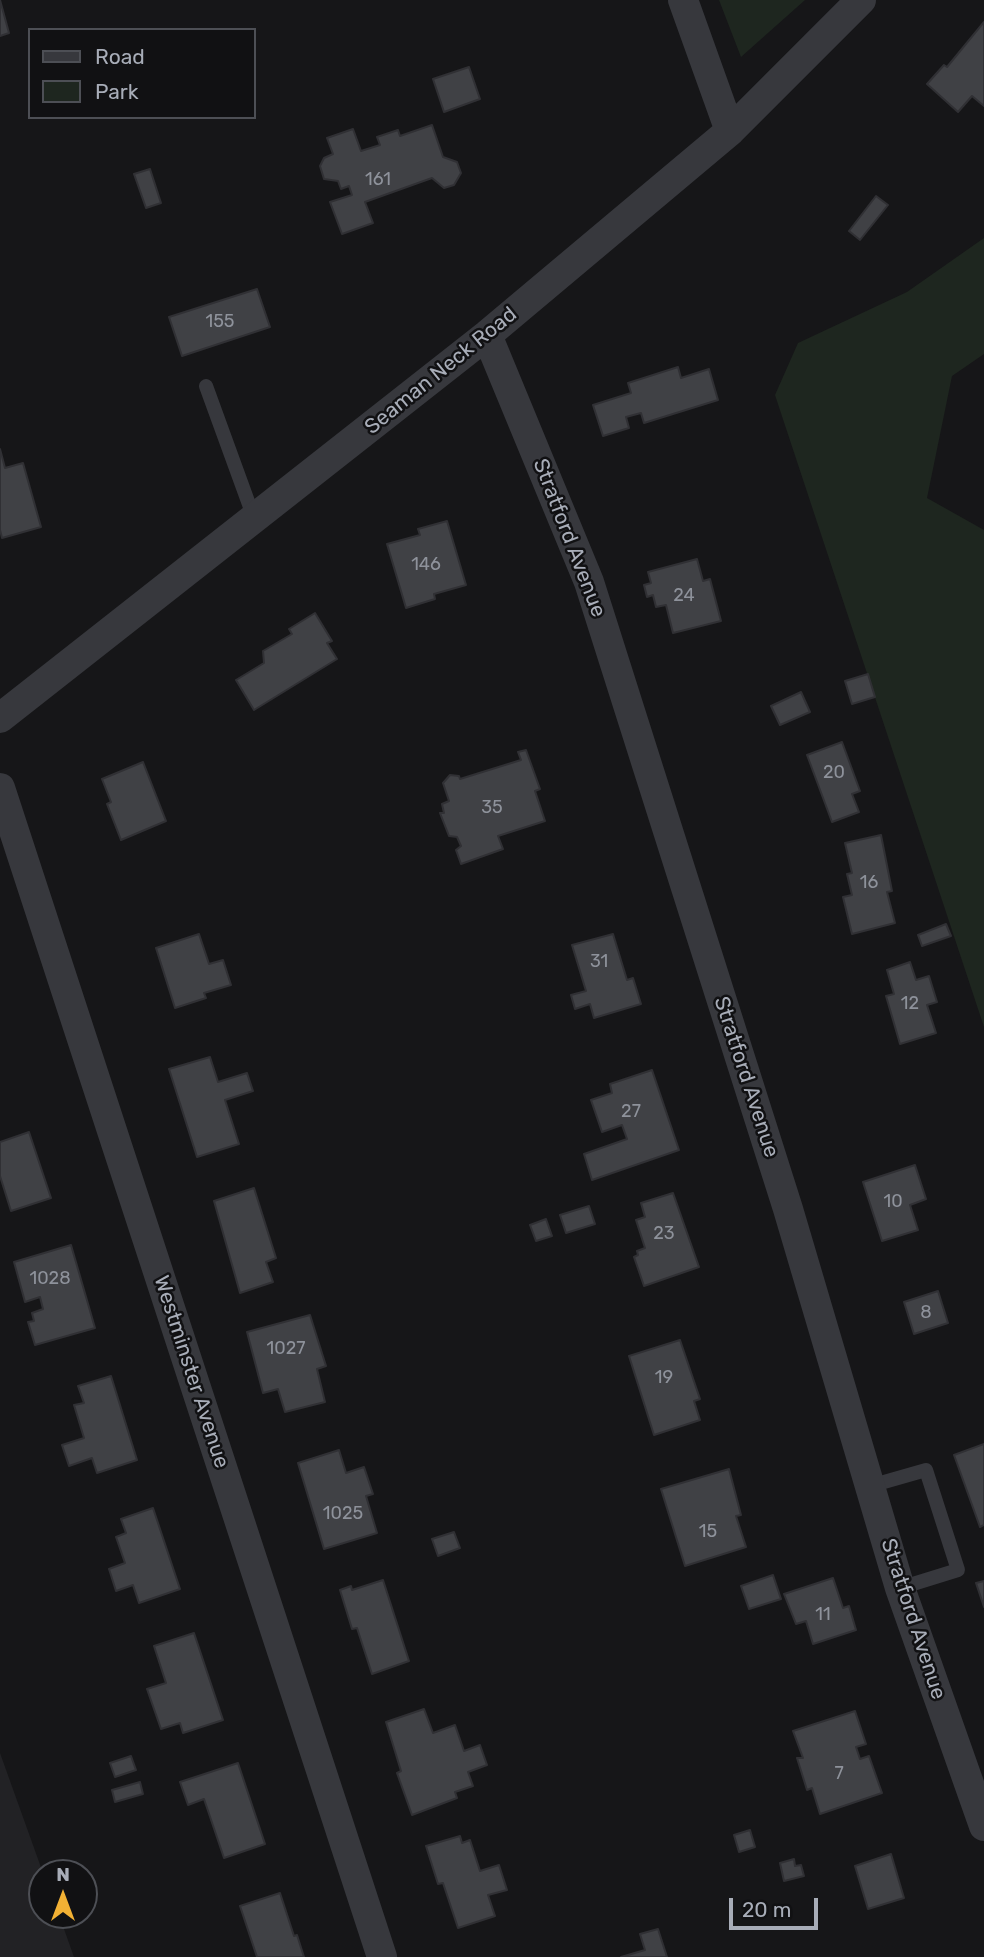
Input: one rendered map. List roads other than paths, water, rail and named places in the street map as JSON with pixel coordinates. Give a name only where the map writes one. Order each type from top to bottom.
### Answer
[{"type":"street","points":[[683,0],[730,131]]},
{"type":"street","name":"Seaman Neck Road","points":[[0,718],[487,335],[730,131],[861,0]]},
{"type":"street","name":"Stratford Avenue","points":[[487,335],[589,582],[788,1209],[900,1588],[984,1826]]},
{"type":"street","name":"Westminster Avenue","points":[[0,788],[382,1957]]},
{"type":"lane","points":[[206,386],[254,518]]},
{"type":"lane","points":[[870,1486],[926,1469],[958,1570],[900,1588]]}]
